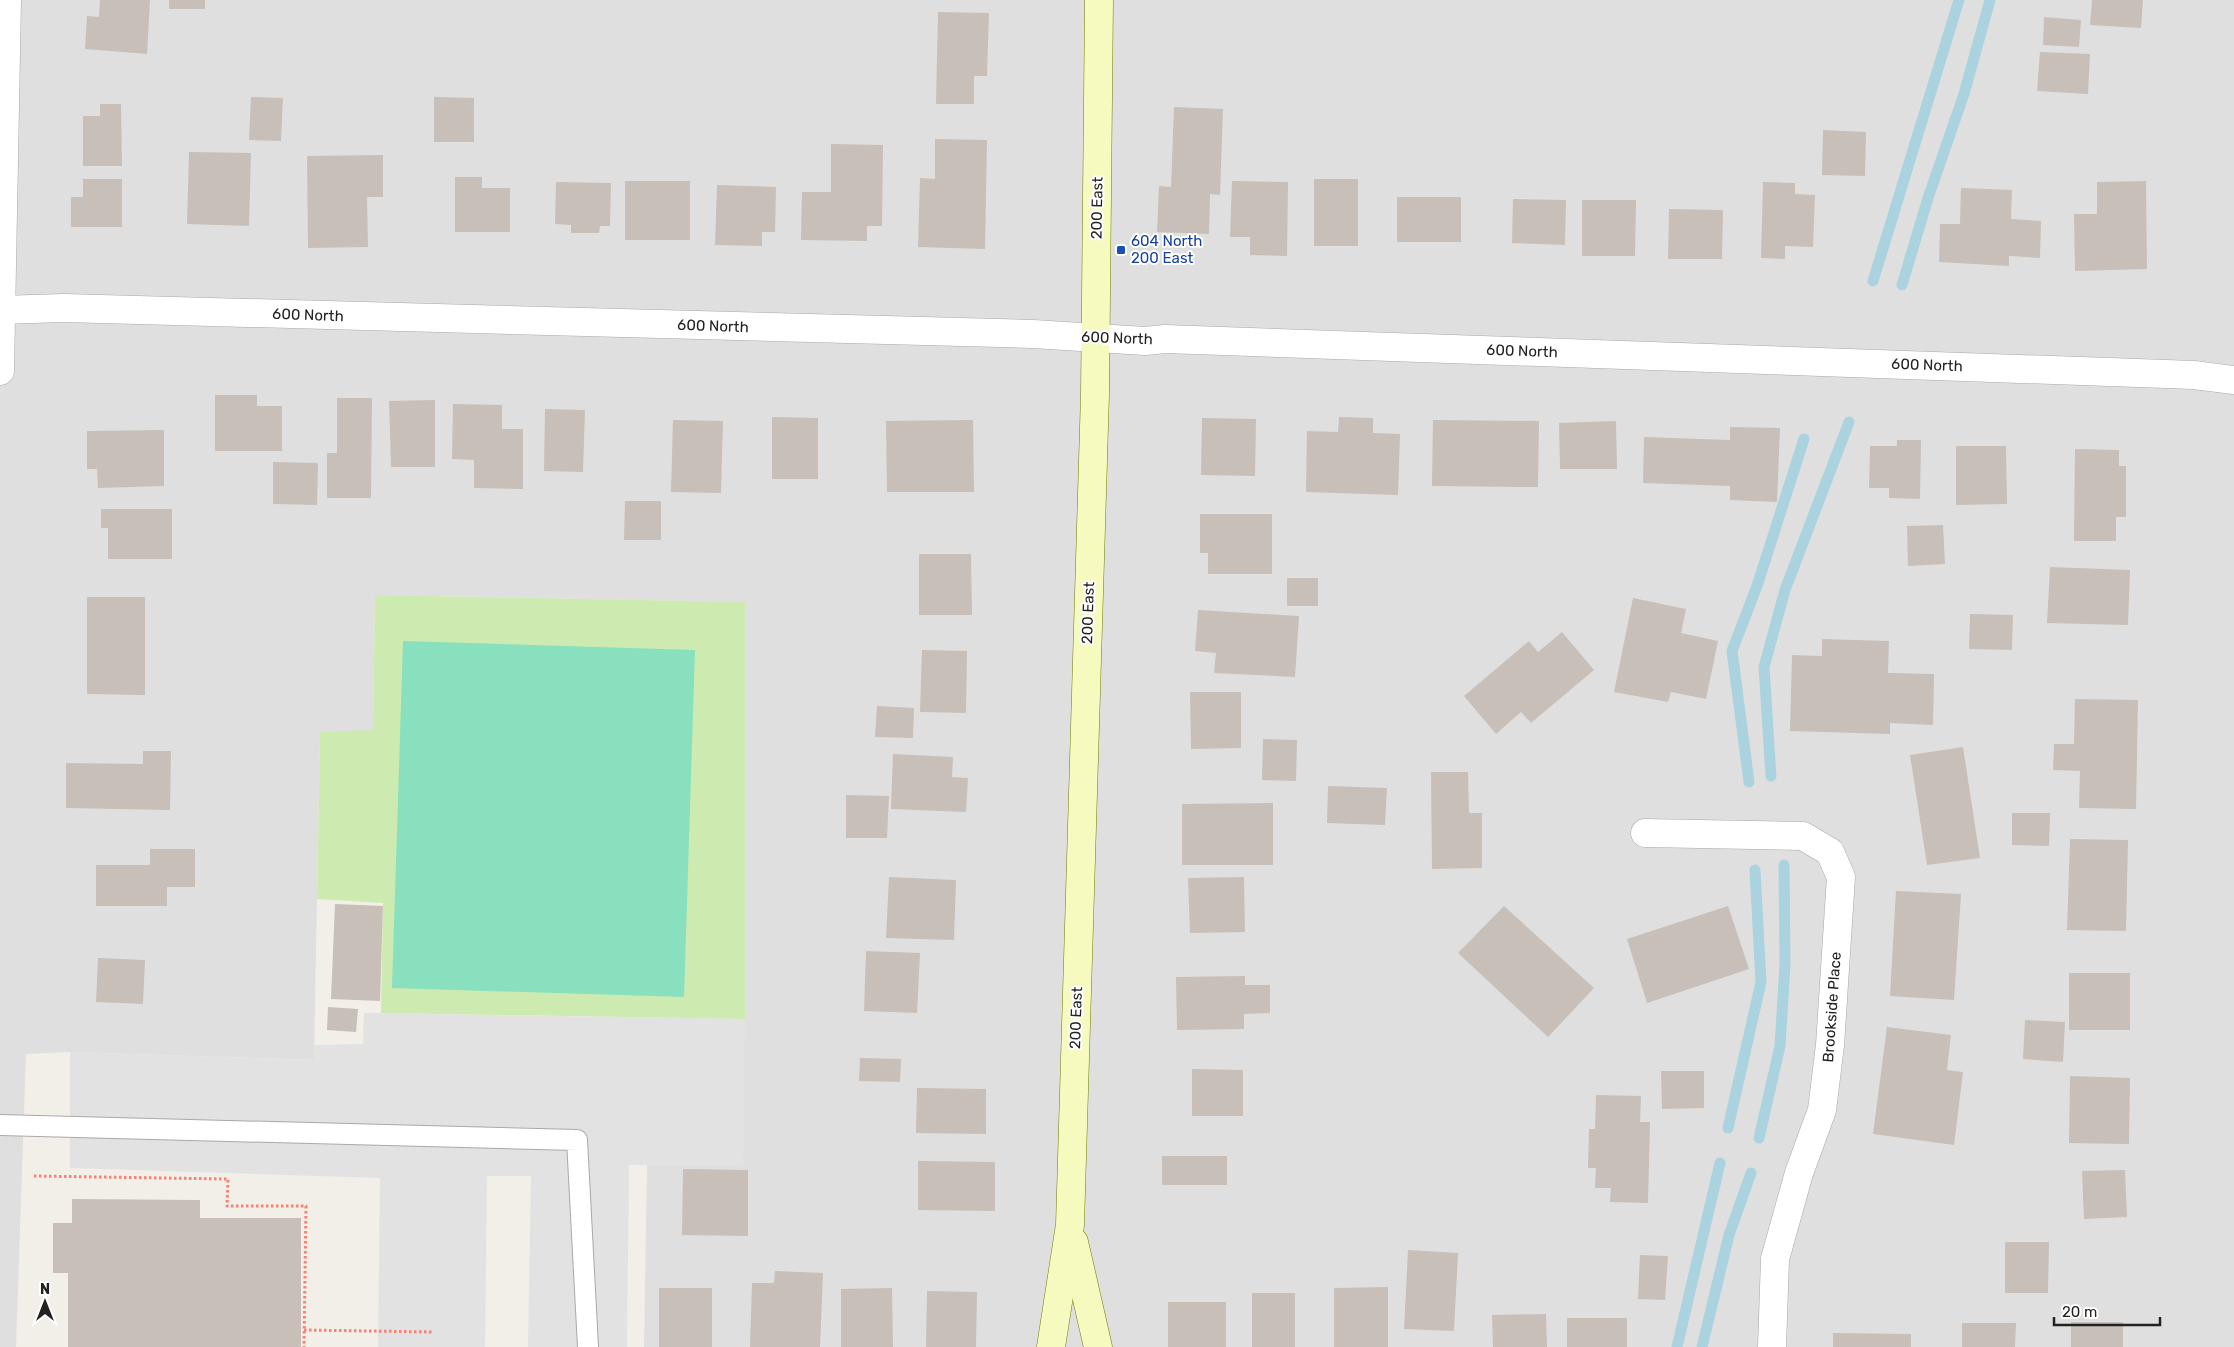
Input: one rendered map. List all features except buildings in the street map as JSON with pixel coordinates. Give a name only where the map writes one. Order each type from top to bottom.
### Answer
[{"type":"main road","name":"200 East","points":[[1051,1347],[1070,1226],[1096,338],[1100,0]]},
{"type":"main road","name":"200 East","points":[[1070,1226],[1098,1347]]},
{"type":"street","points":[[0,371],[7,0]]},
{"type":"street","name":"600 North","points":[[0,310],[84,309],[1033,334],[1096,338],[2174,374],[2234,380]]},
{"type":"street","name":"Brookside Place","points":[[1645,833],[1804,836],[1830,852],[1841,877],[1830,1045],[1822,1110],[1799,1173],[1775,1259],[1772,1347]]},
{"type":"lane","points":[[0,1125],[577,1140],[588,1347]]},
{"type":"path","points":[[34,1176],[228,1179],[227,1206],[306,1206],[304,1347]]},
{"type":"path","points":[[304,1330],[433,1332]]},
{"type":"shaded area","points":[[0,0],[2234,0],[2234,1347],[644,1347],[647,1165],[743,1164],[745,602],[375,595],[373,731],[320,733],[314,1060],[70,1052],[26,1054],[16,1347],[0,1347]]},
{"type":"shaded area","points":[[364,1013],[745,1019],[743,1165],[629,1165],[627,1347],[528,1347],[531,1176],[487,1176],[485,1347],[378,1347],[380,1178],[70,1168],[70,1052],[314,1060],[315,1045],[363,1044]]},
{"type":"green space","points":[[375,595],[745,602],[745,1019],[381,1013],[383,903],[317,899],[320,732],[373,730]]},
{"type":"green space","points":[[403,641],[695,650],[684,997],[392,988]]},
{"type":"waterway","points":[[1873,281],[1959,0]]},
{"type":"waterway","points":[[1902,285],[1928,198],[1964,94],[1990,0]]},
{"type":"waterway","points":[[1771,776],[1764,667],[1785,590],[1849,422]]},
{"type":"waterway","points":[[1749,782],[1732,651],[1757,586],[1804,439]]},
{"type":"waterway","points":[[1759,1138],[1780,1046],[1785,965],[1784,865]]},
{"type":"waterway","points":[[1728,1128],[1761,982],[1755,870]]},
{"type":"waterway","points":[[1677,1347],[1720,1163]]},
{"type":"waterway","points":[[1702,1347],[1729,1235],[1751,1173]]},
{"type":"place","name":"604 North 200 East","points":[[1121,250]]}]
